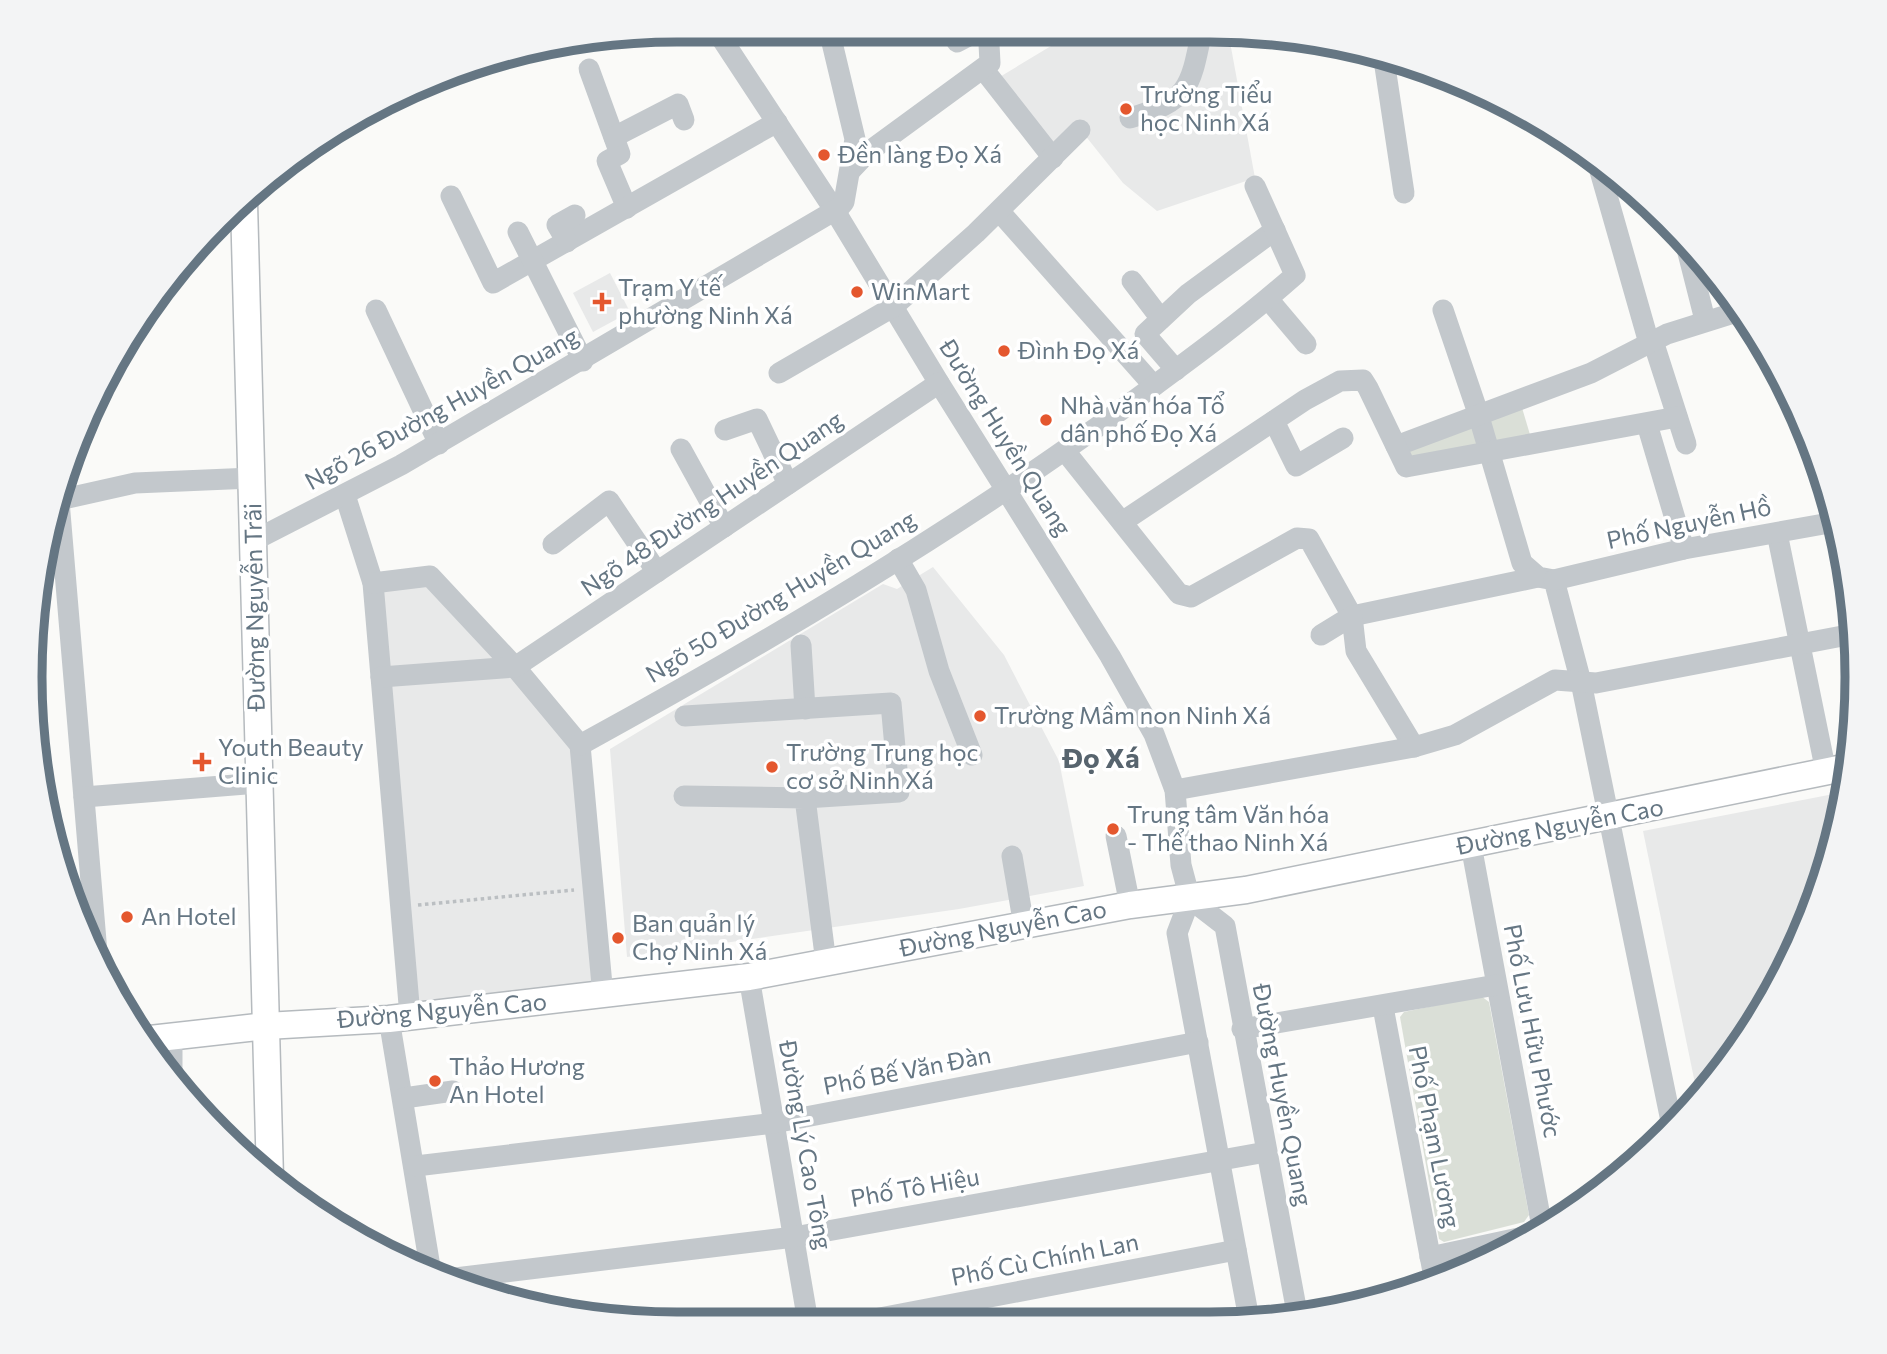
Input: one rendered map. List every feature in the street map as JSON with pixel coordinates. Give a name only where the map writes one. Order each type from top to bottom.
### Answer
[{"type":"main road","name":"Đường Nguyễn Trãi","points":[[244,213],[270,1164]]},
{"type":"main road","name":"Đường Nguyễn Cao","points":[[161,1037],[266,1026],[399,1017],[603,996],[749,977],[1130,905],[1246,891],[1837,770]]},
{"type":"street","name":"Đường Huyền Quang","points":[[724,42],[835,211],[1110,656],[1148,723],[1175,790],[1181,865],[1190,899],[1225,926],[1242,1029],[1296,1307]]},
{"type":"street","points":[[832,42],[854,134],[844,202],[835,211]]},
{"type":"street","points":[[850,171],[867,153],[987,66],[991,56],[986,42]]},
{"type":"street","points":[[1130,117],[1166,107],[1179,98],[1194,64],[1199,42]]},
{"type":"street","points":[[987,66],[1053,158]]},
{"type":"street","points":[[1385,67],[1404,193]]},
{"type":"street","points":[[589,69],[620,154],[607,161],[627,208]]},
{"type":"street","points":[[614,137],[678,104],[684,120]]},
{"type":"street","points":[[451,196],[493,283],[777,122]]},
{"type":"street","points":[[779,373],[893,307],[999,211],[1080,131]]},
{"type":"street","points":[[1602,177],[1651,342],[1686,444]]},
{"type":"street","points":[[1176,370],[1145,334],[1188,294],[1275,230],[1255,186]]},
{"type":"street","name":"Ngõ 26 Đường Huyền Quang","points":[[253,541],[439,444],[835,211]]},
{"type":"street","points":[[999,211],[1154,386]]},
{"type":"street","points":[[567,242],[557,225],[575,215]]},
{"type":"street","name":"Ngõ 50 Đường Huyền Quang","points":[[580,745],[679,691],[1007,491],[1176,370],[1295,275],[1275,230]]},
{"type":"street","points":[[518,232],[583,361]]},
{"type":"street","points":[[1693,265],[1705,320]]},
{"type":"street","points":[[1132,281],[1161,319]]},
{"type":"street","points":[[1268,299],[1306,344]]},
{"type":"street","points":[[376,310],[439,444]]},
{"type":"street","points":[[1443,310],[1478,414],[1522,563],[1546,579],[1581,682],[1670,1115]]},
{"type":"street","points":[[1396,446],[1591,373],[1651,342],[1705,320],[1731,313]]},
{"type":"street","points":[[1122,522],[1274,421],[1340,381],[1355,378],[1363,380],[1368,388],[1406,467],[1677,417]]},
{"type":"street","name":"Ngõ 48 Đường Huyền Quang","points":[[515,667],[939,383]]},
{"type":"street","points":[[725,430],[757,419],[788,484]]},
{"type":"street","points":[[1274,421],[1296,466],[1343,438]]},
{"type":"street","points":[[1647,424],[1684,549]]},
{"type":"street","points":[[681,449],[724,527]]},
{"type":"street","points":[[1065,451],[1180,594],[1191,597],[1297,538],[1310,539],[1352,616],[1356,651],[1415,747]]},
{"type":"street","points":[[68,499],[135,483],[252,478]]},
{"type":"street","points":[[345,495],[373,583],[400,907],[399,1017],[404,1098],[429,1262]]},
{"type":"street","points":[[553,544],[609,501],[657,572]]},
{"type":"street","name":"Phố Nguyễn Hồ","points":[[1321,635],[1352,616],[1546,579],[1684,549],[1826,524]]},
{"type":"street","points":[[61,525],[95,932]]},
{"type":"street","points":[[1777,533],[1800,644],[1837,770]]},
{"type":"street","points":[[898,559],[916,590],[939,671],[972,755]]},
{"type":"street","points":[[373,583],[430,576],[515,667],[580,745],[603,996]]},
{"type":"street","points":[[1175,790],[1415,747],[1455,735],[1548,683],[1562,680],[1596,683],[1844,637]]},
{"type":"street","points":[[801,645],[806,709]]},
{"type":"street","points":[[381,677],[515,667]]},
{"type":"street","points":[[684,796],[805,798],[899,792],[891,703],[685,716]]},
{"type":"street","points":[[84,797],[259,782]]},
{"type":"street","points":[[805,798],[826,963]]},
{"type":"street","points":[[1116,836],[1130,905]]},
{"type":"street","name":"Phố Lưu Hữu Phước","points":[[1471,845],[1540,1219]]},
{"type":"street","points":[[1013,856],[1024,926]]},
{"type":"street","points":[[1190,899],[1177,933],[1247,1311]]},
{"type":"street","name":"Đường Lý Cao Tông","points":[[749,977],[806,1312]]},
{"type":"street","points":[[1242,1029],[1383,1007],[1496,985]]},
{"type":"street","name":"Phố Phạm Lương","points":[[1383,1007],[1432,1267]]},
{"type":"street","points":[[161,1037],[166,1054]]},
{"type":"street","name":"Phố Bế Văn Đàn","points":[[416,1166],[774,1123],[1198,1042]]},
{"type":"street","points":[[404,1098],[453,1091]]},
{"type":"street","name":"Phố Tô Hiệu","points":[[469,1276],[794,1237],[1266,1152]]},
{"type":"street","name":"Phố Cù Chính Lan","points":[[911,1312],[1236,1250]]},
{"type":"street","points":[[1432,1267],[1483,1250]]},
{"type":"path","points":[[400,907],[593,888]]},
{"type":"shaded area","name":"Trường Tiểu học Ninh Xá","points":[[1058,42],[1230,42],[1255,178],[1157,211],[1123,183],[1084,134],[1056,158],[988,84]]},
{"type":"shaded area","name":"Trạm Y tế phường Ninh Xá","points":[[610,273],[630,312],[593,332],[573,293]]},
{"type":"shaded area","points":[[1520,401],[1531,438],[1494,445],[1485,413]]},
{"type":"shaded area","points":[[1471,420],[1479,448],[1413,462],[1406,445]]},
{"type":"shaded area","name":"Trường Trung học cơ sở Ninh Xá","points":[[933,567],[1004,655],[1059,761],[1084,886],[959,909],[627,957],[610,749],[883,584],[897,589]]},
{"type":"shaded area","points":[[430,576],[580,745],[603,996],[410,1016],[373,583]]},
{"type":"shaded area","points":[[1834,794],[1811,881],[1780,958],[1738,1030],[1696,1086],[1643,831]]},
{"type":"shaded area","points":[[1481,996],[1489,1002],[1529,1215],[1524,1222],[1444,1242],[1439,1239],[1400,1017],[1404,1012]]},
{"type":"place","name":"Trường Tiểu học Ninh Xá","points":[[1126,109]]},
{"type":"place","name":"Đền làng Đọ Xá","points":[[824,155]]},
{"type":"place","name":"WinMart","points":[[857,292]]},
{"type":"place","name":"Trạm Y tế phường Ninh Xá","points":[[602,302]]},
{"type":"place","name":"Đình Đọ Xá","points":[[1004,351]]},
{"type":"place","name":"Nhà văn hóa Tổ dân phố Đọ Xá","points":[[1046,420]]},
{"type":"place","name":"Trường Mầm non Ninh Xá","points":[[980,716]]},
{"type":"place","name":"Youth Beauty Clinic","points":[[202,762]]},
{"type":"place","name":"Trường Trung học cơ sở Ninh Xá","points":[[772,767]]},
{"type":"place","name":"Trung tâm Văn hóa - Thể thao Ninh Xá","points":[[1113,829]]},
{"type":"place","name":"An Hotel","points":[[127,917]]},
{"type":"place","name":"Ban quản lý Chợ Ninh Xá","points":[[618,938]]},
{"type":"place","name":"Thảo Hương An Hotel","points":[[435,1081]]},
{"type":"district","name":"Đọ Xá","points":[[1101,758]]}]
